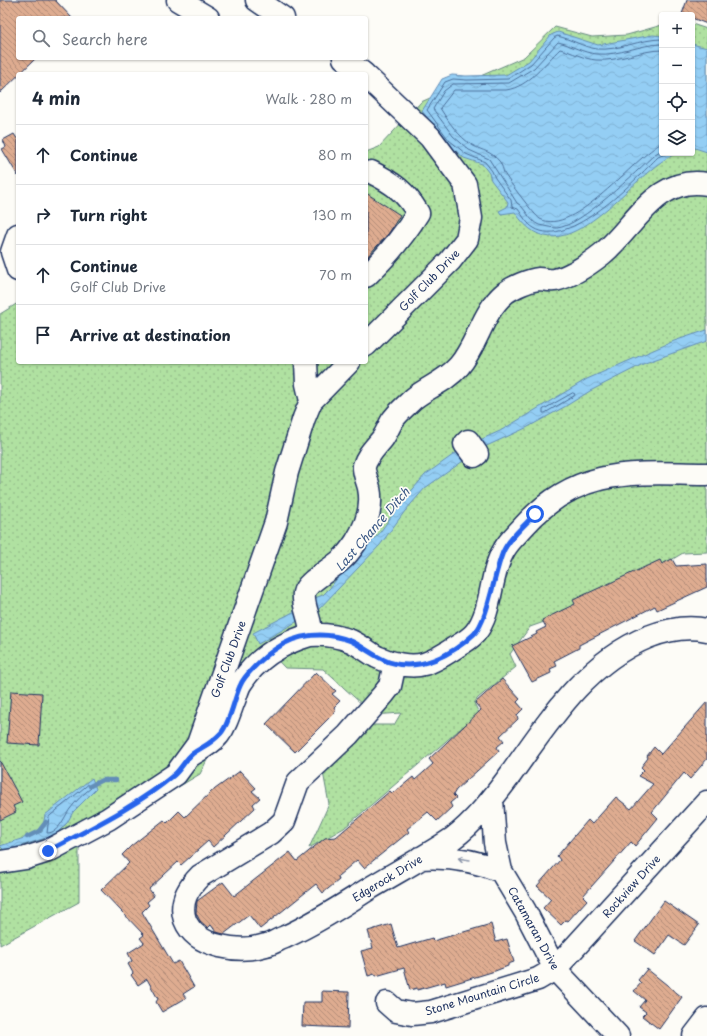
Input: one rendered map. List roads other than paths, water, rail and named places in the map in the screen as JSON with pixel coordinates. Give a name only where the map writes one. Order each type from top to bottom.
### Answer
[{"type":"street","points":[[178,0],[205,16]]},
{"type":"street","name":"Golf Club Drive","points":[[368,78],[430,136],[461,178],[465,184],[471,218],[467,239],[450,261],[368,343]]},
{"type":"street","points":[[368,274],[406,233],[418,213],[409,198],[392,182],[371,172]]},
{"type":"street","points":[[707,184],[685,183],[668,190],[656,197],[645,207],[614,244],[579,270],[554,281],[533,280],[506,293],[489,311],[477,336],[459,365],[437,385],[414,398],[398,413],[384,437],[372,450],[364,466],[370,503],[369,512],[357,541],[341,561],[306,588],[304,592],[308,619],[320,634],[351,641],[376,656],[396,663],[424,664],[450,652],[476,632],[483,620],[504,550],[535,514],[549,502],[585,482],[606,476],[652,473],[707,474]]},
{"type":"street","points":[[16,241],[12,252],[16,264]]},
{"type":"street","points":[[306,364],[307,384],[311,401]]},
{"type":"street","name":"Golf Club Drive","points":[[0,862],[26,858],[48,851],[108,819],[176,774],[191,755],[198,744],[269,542],[291,458],[304,418],[311,401],[347,364]]},
{"type":"street","points":[[191,755],[210,744],[223,731],[240,684],[262,660],[275,649],[293,640],[308,619]]},
{"type":"street","name":"Edgerock Drive","points":[[396,663],[390,686],[348,735],[298,782],[284,821],[271,833],[200,876],[190,886],[184,902],[185,919],[191,930],[200,938],[216,946],[243,948],[265,946],[306,928],[453,838],[492,799],[560,706],[580,684],[613,656],[633,644],[660,633],[682,629],[707,630]]},
{"type":"street","name":"Catamaran Drive","points":[[492,799],[495,843],[501,871],[525,911],[555,969],[618,1036]]},
{"type":"street","name":"Rockview Drive","points":[[555,969],[707,802]]},
{"type":"street","points":[[419,858],[443,857],[467,860],[501,871]]},
{"type":"street","name":"Stone Mountain Circle","points":[[387,1003],[396,1011],[412,1014],[431,1012],[538,979],[555,969]]},
{"type":"street","points":[[694,1036],[707,1019]]},
{"type":"water","points":[[558,32],[598,45],[653,35],[659,36],[659,156],[673,156],[660,163],[640,179],[598,216],[576,230],[555,237],[534,232],[515,212],[501,214],[499,211],[507,207],[508,202],[491,180],[489,173],[482,164],[464,158],[446,142],[422,111],[442,79],[452,75],[506,75],[529,61],[551,35]]},
{"type":"water","points":[[695,45],[707,48],[707,152],[695,148]]},
{"type":"water","points":[[707,330],[707,341],[645,363],[590,391],[528,427],[480,449],[425,488],[405,511],[380,545],[317,611],[309,600],[323,595],[330,588],[352,558],[378,535],[402,502],[425,475],[464,447],[500,431],[587,379],[674,341]]},
{"type":"water","points":[[297,610],[303,618],[258,644],[253,633]]},
{"type":"water","points":[[92,778],[96,789],[73,812],[67,823],[55,835],[5,851],[0,846],[42,832],[45,815]]},
{"type":"waterway","name":"Last Chance Ditch","points":[[90,786],[102,780],[116,780]]},
{"type":"waterway","name":"Last Chance Ditch","points":[[27,837],[39,831],[46,822]]}]
